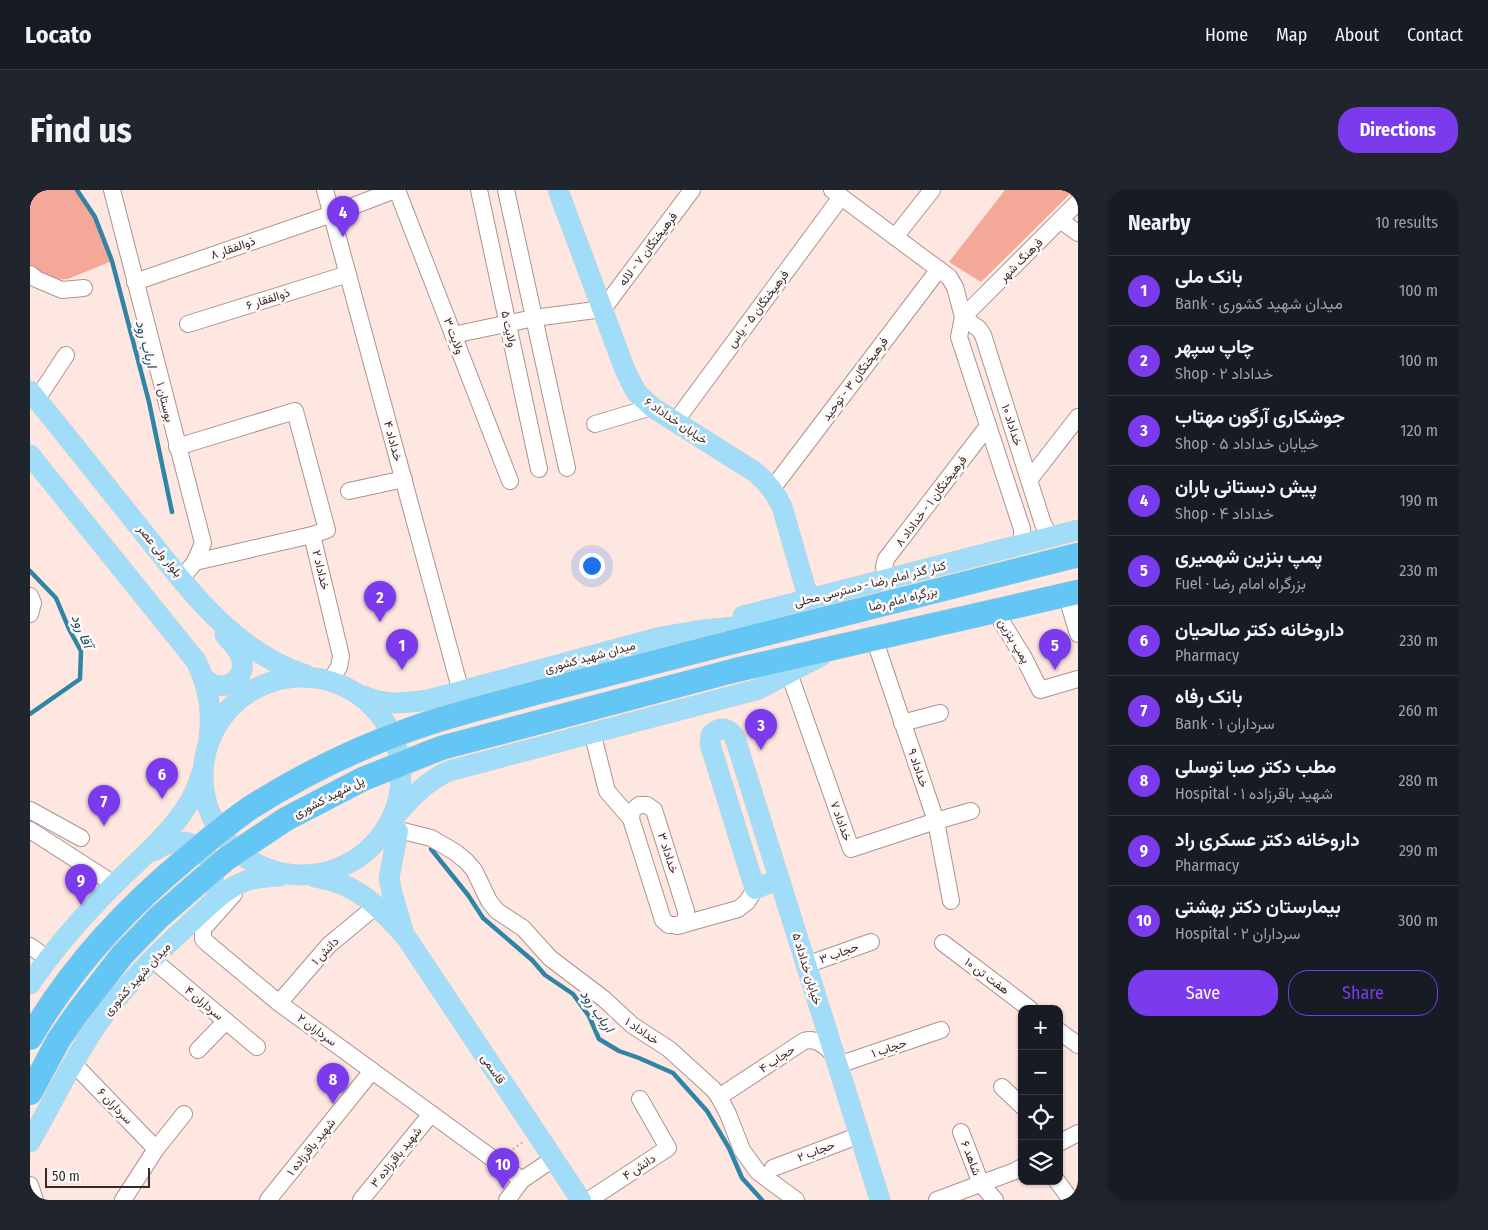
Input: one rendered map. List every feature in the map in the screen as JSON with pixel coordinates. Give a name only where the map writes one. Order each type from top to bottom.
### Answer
[{"type":"highway","name":"بزرگراه امام رضا","points":[[30,1038],[70,976],[117,922],[162,879],[250,809],[329,764],[433,722],[499,703],[1078,555]]},
{"type":"highway","points":[[838,646],[1073,594]]},
{"type":"highway","name":"پل شهید کشوری","points":[[30,1092],[58,1041],[123,954],[191,888],[234,854],[286,819],[363,779],[441,748],[736,670],[838,646]]},
{"type":"main road","name":"خیابان خداداد ۶","points":[[558,190],[632,384],[641,397],[652,407],[755,472],[772,488],[782,507],[809,600]]},
{"type":"main road","name":"بلوار ولی عصر","points":[[33,395],[206,608],[250,646],[273,662],[291,670],[324,680]]},
{"type":"main road","points":[[30,455],[191,654],[203,677],[209,697],[211,714],[205,761]]},
{"type":"main road","name":"کنار گذر امام رضا - دسترسی محلی","points":[[661,637],[1078,530]]},
{"type":"main road","points":[[940,590],[1012,560],[1078,543]]},
{"type":"main road","points":[[203,677],[213,685],[224,686],[234,682],[242,667],[240,654],[206,608]]},
{"type":"main road","name":"میدان شهید کشوری","points":[[30,984],[72,930],[180,817],[195,793],[211,739],[220,722],[231,708],[246,695],[262,686],[298,677],[324,680],[382,703],[408,703],[461,692],[661,637],[702,630],[833,617]]},
{"type":"main road","name":"میدان شهید کشوری","points":[[30,1142],[73,1063],[109,1009],[152,959],[225,893],[247,880],[324,873],[352,862],[392,826],[416,793],[449,771],[759,689],[838,646]]},
{"type":"main road","name":"میدان شهید کشوری","points":[[352,690],[367,701],[380,715],[398,749],[401,769],[400,789],[392,826]]},
{"type":"main road","name":"خیابان خداداد ۵","points":[[739,694],[728,706],[727,711],[880,1200]]},
{"type":"main road","points":[[428,700],[419,706],[410,721],[408,740],[411,748],[422,762],[430,767],[439,769],[460,768]]},
{"type":"main road","points":[[735,738],[726,729],[718,730],[711,735],[710,744],[755,889],[779,879]]},
{"type":"main road","name":"میدان شهید کشوری","points":[[205,761],[204,785],[207,803],[214,822],[225,838],[239,852],[256,864],[274,871],[299,875]]},
{"type":"main road","points":[[392,826],[390,878],[392,893],[406,937]]},
{"type":"main road","points":[[129,869],[168,842],[193,844],[206,854],[213,869],[213,886],[210,895],[179,933]]},
{"type":"main road","points":[[299,875],[330,879],[348,886],[376,906],[406,937]]},
{"type":"main road","name":"قاسمی","points":[[406,937],[581,1200]]},
{"type":"street","name":"خداداد ۴","points":[[325,190],[461,692]]},
{"type":"street","name":"ذوالفقار ۸","points":[[135,282],[396,190]]},
{"type":"street","name":"ولایت ۳","points":[[396,190],[510,481]]},
{"type":"street","name":"ولایت ۵","points":[[480,190],[539,469]]},
{"type":"street","points":[[506,190],[567,468]]},
{"type":"street","name":"فرهیختگان ۷ - لاله","points":[[603,309],[692,190]]},
{"type":"street","points":[[896,237],[932,190]]},
{"type":"street","name":"بوستان ۱","points":[[114,191],[135,282],[203,543],[195,562],[181,579]]},
{"type":"street","name":"خداداد ۱۰","points":[[837,193],[953,281],[963,317],[959,337],[1022,529],[1022,537],[1017,546]]},
{"type":"street","name":"فرهیختگان ۵ - یاس","points":[[674,422],[837,193]]},
{"type":"street","name":"فرهنگ شهر","points":[[963,317],[1078,202]]},
{"type":"street","points":[[1060,220],[1078,233]]},
{"type":"street","name":"فرهیختگان ۳ - توحید","points":[[772,488],[939,269]]},
{"type":"street","points":[[30,274],[36,279],[62,290],[84,288]]},
{"type":"street","name":"ذوالفقار ۶","points":[[188,324],[348,274]]},
{"type":"street","points":[[453,335],[534,318],[603,309]]},
{"type":"street","name":"خداداد ۱۰","points":[[963,317],[983,335],[1045,528],[1055,536]]},
{"type":"street","points":[[33,395],[66,356]]},
{"type":"street","points":[[594,424],[652,407]]},
{"type":"street","name":"خداداد ۲","points":[[177,447],[294,411],[327,530],[312,535],[341,656],[339,667],[324,680]]},
{"type":"street","points":[[1029,480],[1078,417]]},
{"type":"street","name":"فرهیختگان ۱ - خداداد ۸","points":[[886,580],[884,567],[886,559],[988,426]]},
{"type":"street","points":[[349,491],[404,479]]},
{"type":"street","points":[[195,562],[312,535]]},
{"type":"street","points":[[1073,594],[1078,634]]},
{"type":"street","points":[[30,596],[34,603],[30,614]]},
{"type":"street","name":"پمپ بنزین","points":[[996,611],[1024,658],[1040,690],[1078,678]]},
{"type":"street","name":"خداداد ۹","points":[[874,638],[936,821],[951,901]]},
{"type":"street","name":"خداداد ۷","points":[[789,673],[851,849],[971,811]]},
{"type":"street","points":[[902,723],[940,713]]},
{"type":"street","name":"خداداد ۳","points":[[592,732],[608,791],[631,819],[663,920],[669,925],[677,926],[686,918],[686,910],[656,814],[651,807],[639,805],[632,811],[631,819]]},
{"type":"street","points":[[30,810],[81,838]]},
{"type":"street","name":"خداداد ۱","points":[[392,826],[431,838],[460,856],[474,870],[489,901],[497,911],[523,928],[550,958],[604,999],[632,1026],[669,1049],[719,1097],[742,1150],[758,1172],[796,1200]]},
{"type":"street","points":[[30,830],[114,884]]},
{"type":"street","name":"سرداران ۲","points":[[247,880],[206,924],[203,930],[203,939],[279,1003],[522,1180]]},
{"type":"street","points":[[677,926],[738,909],[747,902],[755,889]]},
{"type":"street","name":"دانش ۱","points":[[279,1003],[328,944],[376,906]]},
{"type":"street","name":"حجاب ۳","points":[[806,965],[871,942]]},
{"type":"street","name":"هفت تن ۱۰","points":[[943,943],[1025,1005]]},
{"type":"street","points":[[30,946],[48,959]]},
{"type":"street","name":"سرداران ۴","points":[[152,959],[257,1047]]},
{"type":"street","points":[[198,1050],[226,1021]]},
{"type":"street","name":"حجاب ۱","points":[[836,1061],[940,1030]]},
{"type":"street","points":[[1063,1034],[1078,1045]]},
{"type":"street","name":"حجاب ۴","points":[[719,1097],[804,1041],[820,1042],[836,1061]]},
{"type":"street","name":"سرداران ۶","points":[[73,1063],[156,1149]]},
{"type":"street","name":"شهید باقرزاده ۱","points":[[268,1200],[372,1071]]},
{"type":"street","points":[[1002,1087],[1018,1102]]},
{"type":"street","name":"دانش ۴","points":[[589,1200],[668,1148],[640,1099]]},
{"type":"street","points":[[123,1200],[156,1149],[184,1114]]},
{"type":"street","name":"شهید باقرزاده ۳","points":[[361,1200],[431,1114]]},
{"type":"street","name":"شاهد ۶","points":[[961,1132],[981,1184]]},
{"type":"street","points":[[1062,1140],[1078,1132]]},
{"type":"street","name":"حجاب ۲","points":[[773,1168],[860,1135]]},
{"type":"street","points":[[507,1200],[522,1180],[553,1158]]},
{"type":"street","points":[[937,1200],[1018,1170]]},
{"type":"street","points":[[981,1184],[995,1200]]},
{"type":"street","points":[[30,1185],[35,1200]]},
{"type":"street","points":[[1060,1185],[1071,1200]]},
{"type":"path","points":[[496,1161],[536,1133]]},
{"type":"shaded area","points":[[30,190],[77,190],[96,219],[112,261],[68,279],[40,281],[30,273]]},
{"type":"shaded area","points":[[1005,190],[1074,190],[981,282],[949,262]]},
{"type":"waterway","name":"ارباب رود","points":[[77,190],[95,217],[112,261],[149,402],[172,512]]},
{"type":"waterway","name":"آقا رود","points":[[30,571],[56,598],[81,651],[80,679],[30,714]]},
{"type":"waterway","name":"ارباب رود","points":[[431,849],[468,895],[483,918],[532,960],[545,975],[573,994],[589,1016],[599,1039],[619,1051],[673,1073],[707,1111],[729,1148],[742,1178],[762,1200]]},
{"type":"place","name":"پیش دبستانی باران","points":[[343,237]]},
{"type":"place","name":"چاپ سپهر","points":[[380,622]]},
{"type":"place","name":"بانک ملی","points":[[402,670]]},
{"type":"place","name":"پمپ بنزین شهمیری","points":[[1055,670]]},
{"type":"place","name":"جوشکاری آرگون مهتاب","points":[[761,750]]},
{"type":"place","name":"داروخانه دکتر صالحیان","points":[[162,799]]},
{"type":"place","name":"بانک رفاه","points":[[104,826]]},
{"type":"place","name":"داروخانه دکتر عسکری راد","points":[[81,905]]},
{"type":"place","name":"مطب دکتر صبا توسلی","points":[[333,1104]]},
{"type":"place","name":"بیمارستان دکتر بهشتی","points":[[503,1189]]}]
